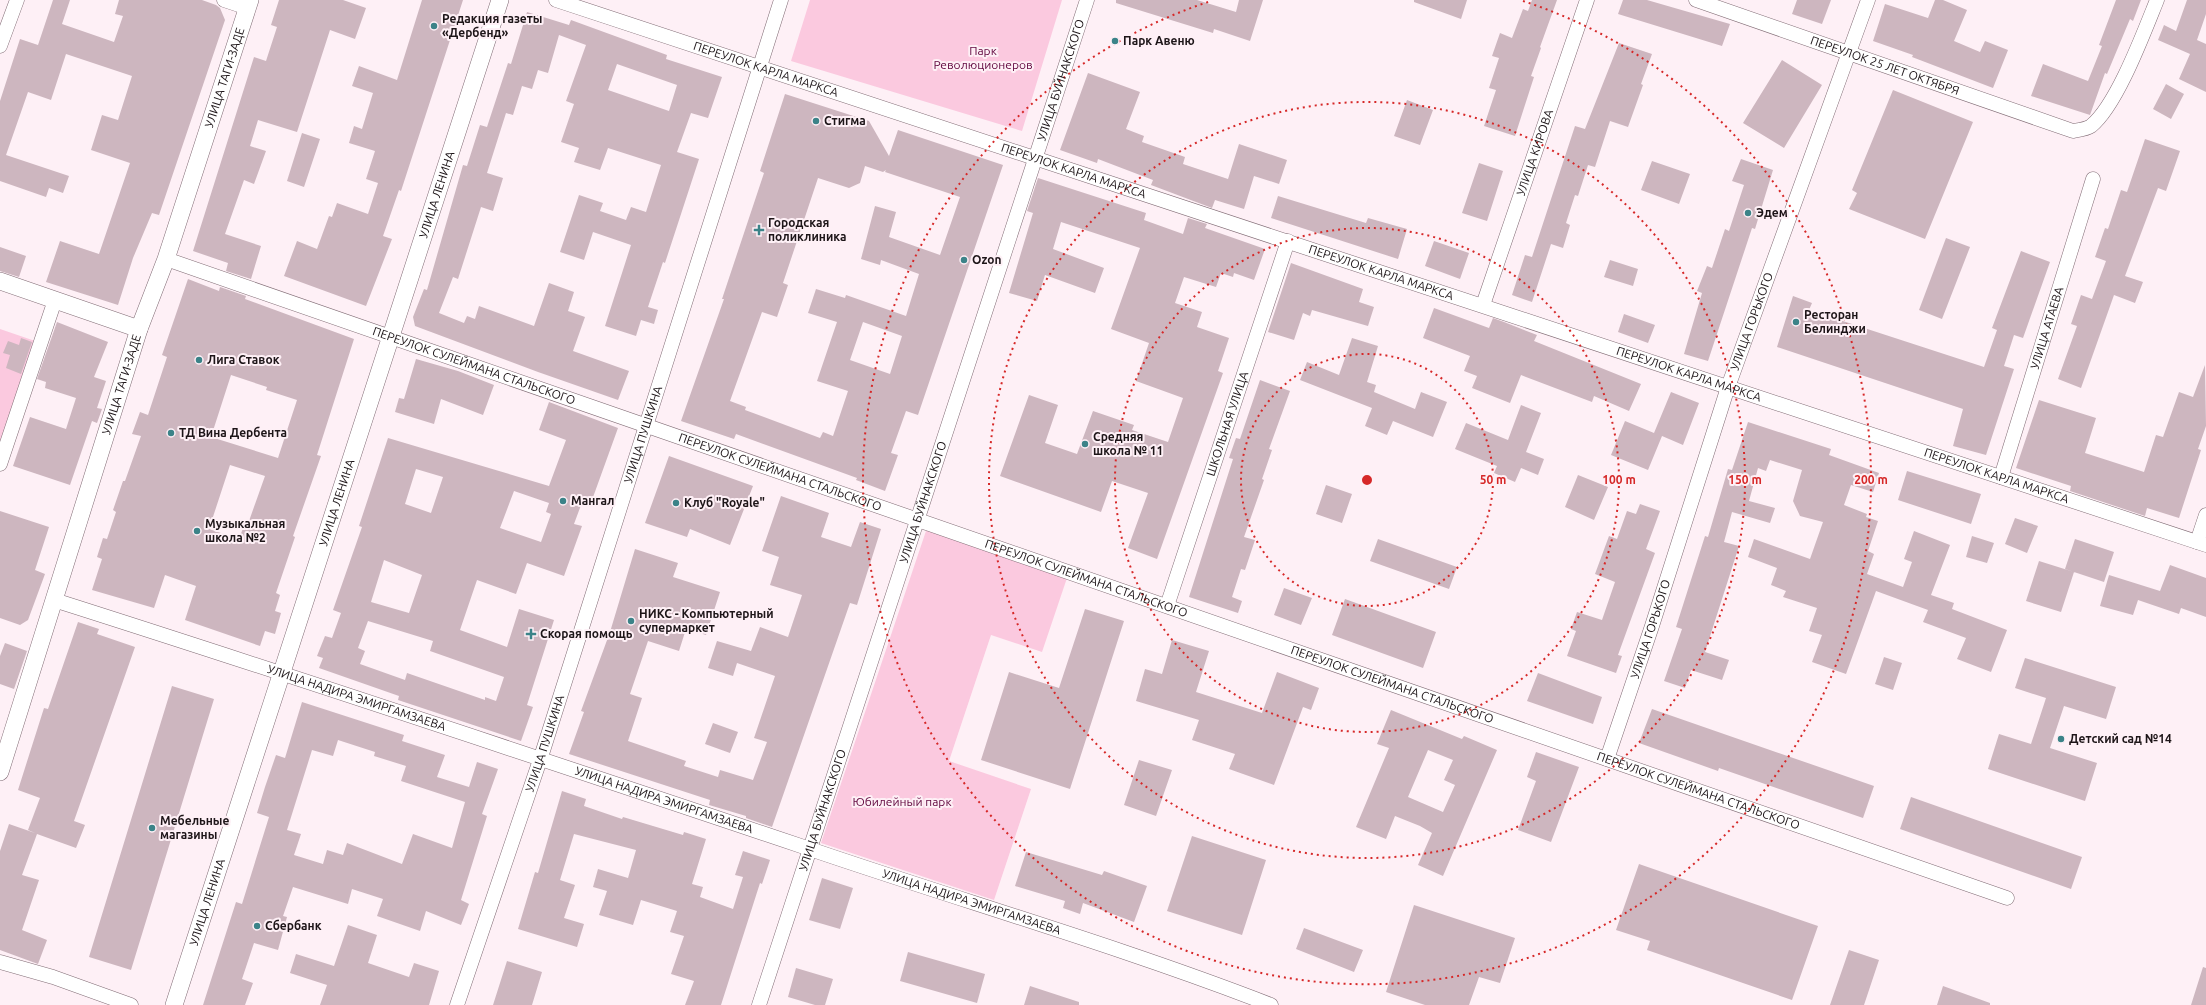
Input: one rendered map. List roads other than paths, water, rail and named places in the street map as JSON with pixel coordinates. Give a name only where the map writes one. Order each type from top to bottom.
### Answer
[{"type":"street","points":[[0,46],[17,0]]},
{"type":"street","points":[[224,0],[249,4]]},
{"type":"street","name":"УЛИЦА ЛЕНИНА","points":[[174,1005],[284,672],[500,0]]},
{"type":"street","name":"ПЕРЕУЛОК КАРЛА МАРКСА","points":[[556,0],[2202,543]]},
{"type":"street","name":"УЛИЦА ПУШКИНА","points":[[457,1005],[541,757],[781,0]]},
{"type":"street","name":"УЛИЦА БУЙНАКСКОГО","points":[[759,1005],[1087,0]]},
{"type":"street","name":"УЛИЦА КИРОВА","points":[[1483,305],[1588,0]]},
{"type":"street","name":"ПЕРЕУЛОК 25 ЛЕТ ОКТЯБРЯ","points":[[1696,0],[2073,131],[2090,127],[2103,113],[2121,82],[2157,0]]},
{"type":"street","name":"УЛИЦА ГОРЬКОГО","points":[[1607,759],[1652,626],[1728,387],[1868,0]]},
{"type":"street","name":"УЛИЦА ТАГИ-ЗАДЕ","points":[[0,772],[139,329],[166,259],[249,4]]},
{"type":"street","name":"УЛИЦА АТАЕВА","points":[[2001,477],[2093,179]]},
{"type":"street","name":"ШКОЛЬНАЯ УЛИЦА","points":[[1167,606],[1288,241]]},
{"type":"street","name":"ПЕРЕУЛОК СУЛЕЙМАНА СТАЛЬСКОГО","points":[[166,259],[2007,898]]},
{"type":"street","points":[[0,281],[139,329]]},
{"type":"street","points":[[0,464],[55,300]]},
{"type":"street","points":[[2202,543],[2206,515]]},
{"type":"street","name":"УЛИЦА НАДИРА ЭМИРГАМЗАЕВА","points":[[54,600],[284,672],[541,757],[810,850],[1074,935],[1216,984],[1271,1005]]},
{"type":"street","points":[[0,962],[53,977],[131,1005]]},
{"type":"place","name":"Редакция газеты «Дербенд»","points":[[434,26]]},
{"type":"place","name":"Парк Авеню","points":[[1115,41]]},
{"type":"place","name":"Стигма","points":[[816,121]]},
{"type":"place","name":"Эдем","points":[[1748,213]]},
{"type":"place","name":"Городская поликлиника","points":[[759,230]]},
{"type":"place","name":"Ozon","points":[[964,260]]},
{"type":"place","name":"Ресторан Белинджи","points":[[1796,322]]},
{"type":"place","name":"Лига Ставок","points":[[199,360]]},
{"type":"place","name":"ТД Вина Дербента","points":[[171,433]]},
{"type":"place","name":"Средняя школа № 11","points":[[1085,444]]},
{"type":"place","name":"Мангал","points":[[563,501]]},
{"type":"place","name":"Клуб \"Royale\"","points":[[676,503]]},
{"type":"place","name":"Музыкальная школа №2","points":[[197,531]]},
{"type":"place","name":"НИКС - Компьютерный супермаркет","points":[[631,621]]},
{"type":"place","name":"Скорая помощь","points":[[531,634]]},
{"type":"place","name":"Детский сад №14","points":[[2061,739]]},
{"type":"place","name":"Мебельные магазины","points":[[152,828]]},
{"type":"place","name":"Сбербанк","points":[[257,926]]},
{"type":"park label","name":"Парк Революционеров","points":[[983,58]]},
{"type":"park label","name":"Юбилейный парк","points":[[902,802]]}]
